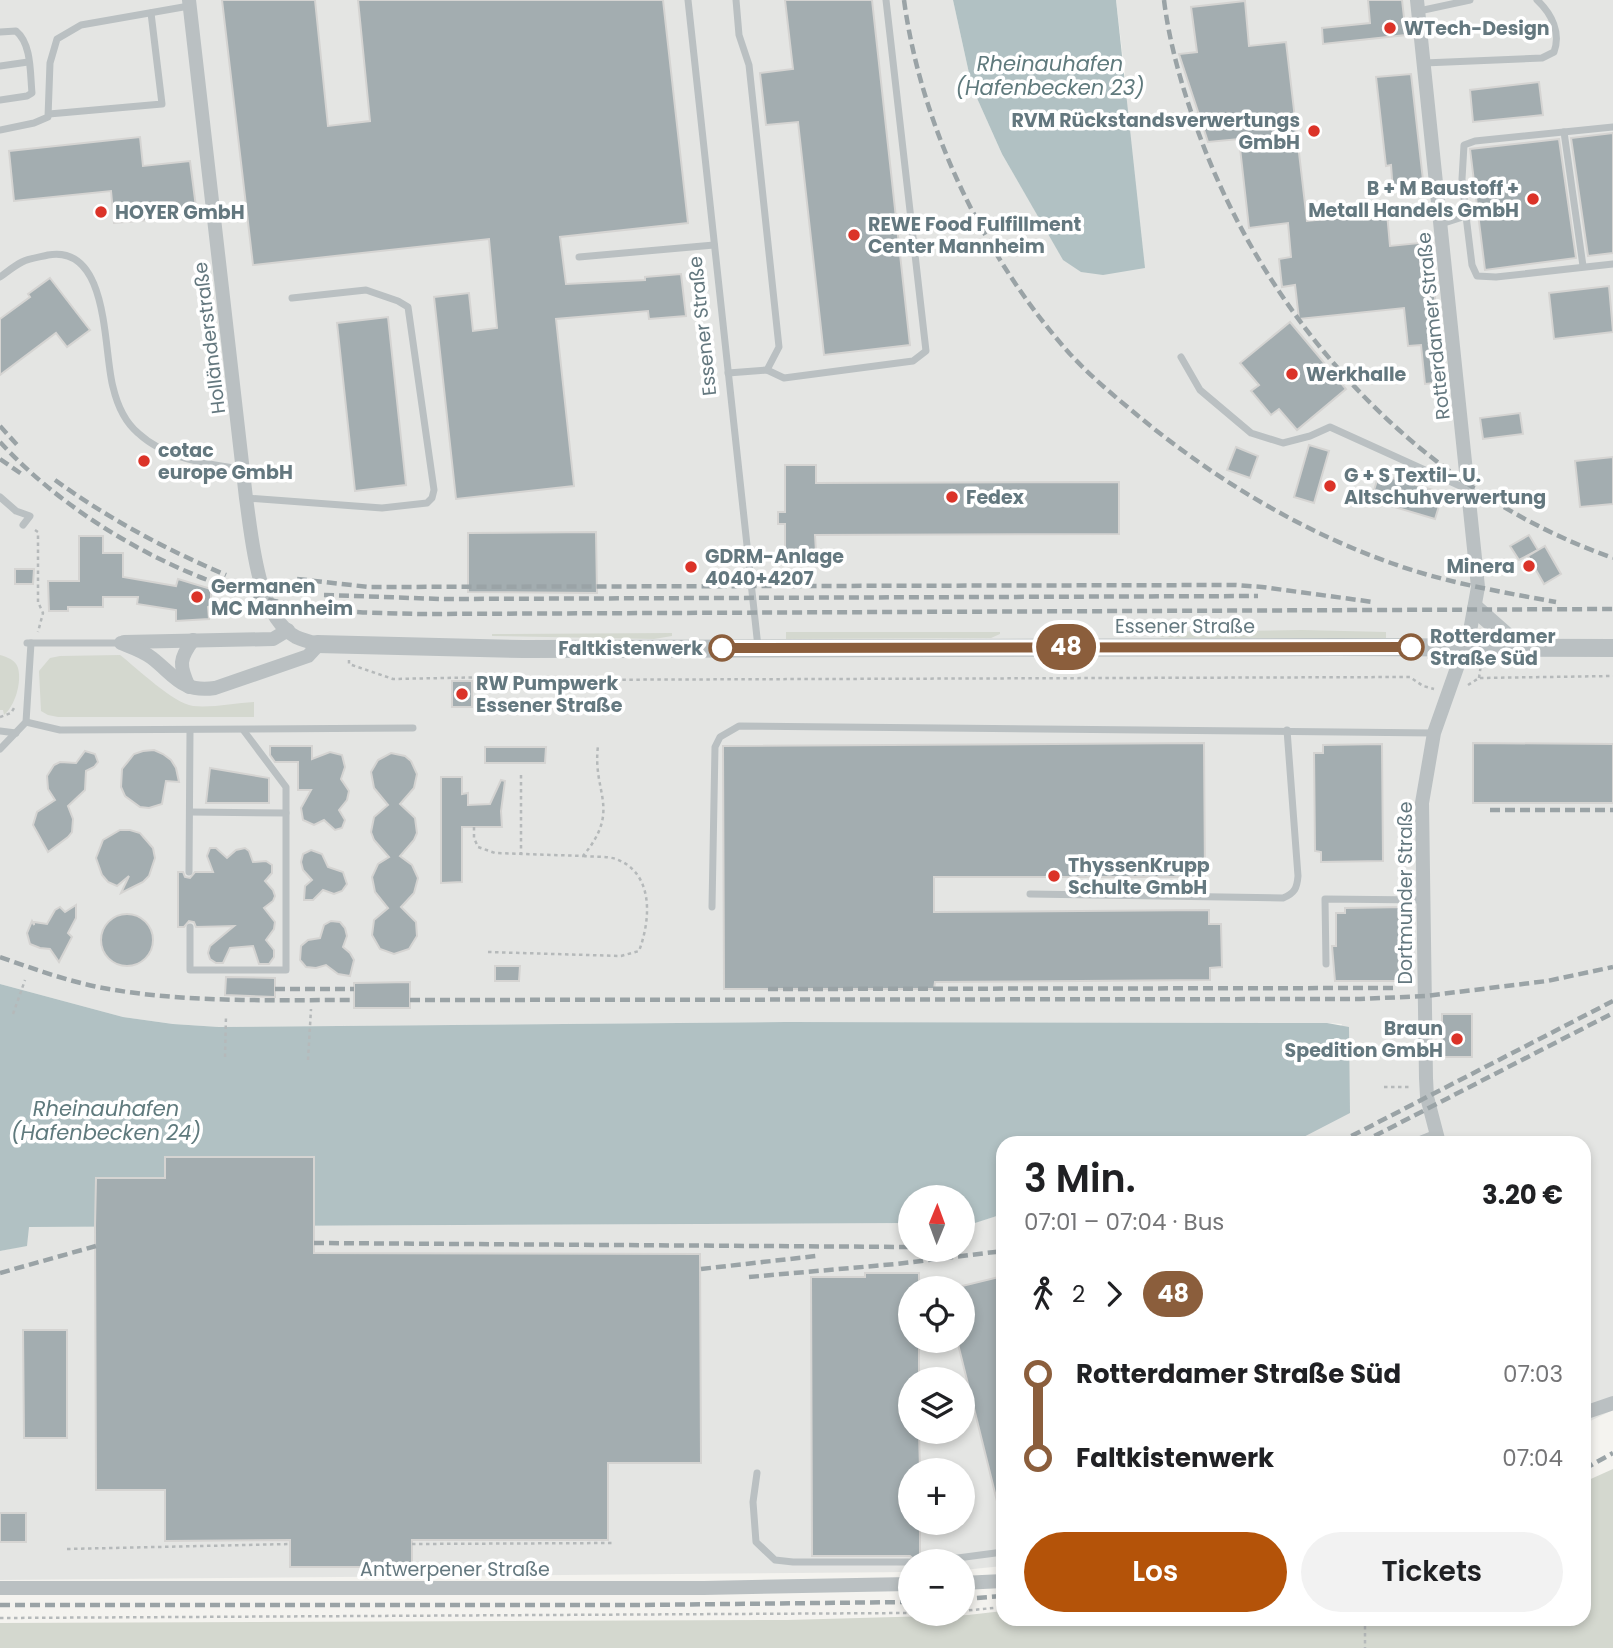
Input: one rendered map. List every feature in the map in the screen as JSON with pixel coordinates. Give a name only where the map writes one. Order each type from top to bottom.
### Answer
[{"type":"street","name":"Holländerstraße","points":[[190,3],[246,498],[263,588],[278,620],[288,630]]},
{"type":"street","name":"Rotterdamer Straße","points":[[1417,5],[1470,490],[1478,587],[1476,609],[1465,647]]},
{"type":"street","points":[[1476,609],[1519,647]]},
{"type":"street","points":[[288,630],[295,636],[318,644],[308,656],[202,690],[176,680],[150,656],[121,643],[273,639],[288,630]]},
{"type":"street","points":[[189,687],[181,670],[183,653],[193,640]]},
{"type":"street","name":"Essener Straße","points":[[318,644],[523,649],[1613,648]]},
{"type":"street","name":"Dortmunder Straße","points":[[1438,1136],[1427,1087],[1422,803],[1434,733],[1465,647]]},
{"type":"street","points":[[1591,1411],[1613,1403]]},
{"type":"street","points":[[975,1582],[996,1581]]},
{"type":"street","name":"Antwerpener Straße","points":[[0,1588],[704,1588],[898,1584]]},
{"type":"lane","name":"Essener Straße","points":[[688,0],[758,648]]},
{"type":"lane","points":[[736,0],[739,35],[749,65],[779,347],[767,370]]},
{"type":"lane","points":[[728,373],[767,370],[784,378],[913,361],[926,351],[886,0]]},
{"type":"lane","points":[[1417,5],[1470,0]]},
{"type":"lane","points":[[1424,63],[1542,58],[1554,52],[1558,40],[1553,22],[1546,8],[1537,0]]},
{"type":"lane","points":[[0,130],[45,119],[49,114],[50,63],[57,39],[81,25],[190,3]]},
{"type":"lane","points":[[49,114],[162,104],[151,13]]},
{"type":"lane","points":[[0,32],[16,31],[22,36],[29,62],[32,93],[0,100]]},
{"type":"lane","points":[[0,65],[29,62]]},
{"type":"lane","points":[[1613,127],[1475,141],[1464,145],[1462,179],[1472,264],[1478,276],[1496,277],[1613,264]]},
{"type":"lane","points":[[1564,132],[1583,267]]},
{"type":"lane","points":[[1441,225],[1466,216]]},
{"type":"lane","points":[[579,257],[714,245]]},
{"type":"lane","points":[[0,277],[23,262],[57,253],[71,256],[84,267],[98,293],[112,386],[121,412],[137,433],[163,451],[211,465],[243,470]]},
{"type":"lane","points":[[246,498],[382,508],[427,503],[432,498],[408,307],[398,300],[366,290],[292,298]]},
{"type":"lane","points":[[1181,357],[1200,390],[1251,433],[1283,443],[1330,427],[1470,490]]},
{"type":"lane","points":[[0,497],[16,511],[30,516],[24,523]]},
{"type":"lane","points":[[0,749],[26,722],[29,643],[121,643]]},
{"type":"lane","points":[[26,722],[63,730],[413,728]]},
{"type":"lane","points":[[712,906],[715,747],[720,737],[739,726],[1434,733]]},
{"type":"lane","points":[[1030,894],[1283,898],[1292,895],[1297,887],[1298,876],[1287,730]]},
{"type":"lane","points":[[0,731],[16,733]]},
{"type":"lane","points":[[189,872],[190,731]]},
{"type":"lane","points":[[190,927],[190,970],[286,970],[286,787],[244,731]]},
{"type":"lane","points":[[190,812],[286,813]]},
{"type":"lane","points":[[1326,964],[1325,899],[1424,900]]},
{"type":"lane","points":[[757,1473],[753,1502],[756,1542],[775,1560],[898,1562]]},
{"type":"lane","points":[[975,1556],[996,1553]]},
{"type":"path","points":[[24,523],[38,532],[38,602],[43,613]]},
{"type":"path","points":[[349,645],[349,664],[393,679],[1410,677],[1435,690],[1463,688],[1479,678],[1613,676]]},
{"type":"path","points":[[583,856],[595,841],[606,810],[596,760],[598,746]]},
{"type":"path","points":[[521,775],[522,854]]},
{"type":"path","points":[[474,827],[474,838],[478,847],[495,853],[615,858],[634,870],[645,886],[647,930],[639,951],[621,956],[488,952]]},
{"type":"path","points":[[13,1014],[25,979]]},
{"type":"path","points":[[308,1060],[311,1009]]},
{"type":"path","points":[[225,1057],[226,1016]]},
{"type":"path","points":[[1384,1087],[1427,1087]]},
{"type":"path","points":[[412,1544],[613,1543]]},
{"type":"path","points":[[67,1549],[289,1544]]},
{"type":"path","points":[[975,1610],[996,1608]]},
{"type":"path","points":[[0,1618],[898,1613]]},
{"type":"path","points":[[1364,1626],[1365,1648]]},
{"type":"shaded area","points":[[0,0],[953,0],[972,87],[1002,154],[1063,259],[1126,84],[1116,0],[1613,0],[1613,1410],[1591,1421],[1591,1136],[1298,1136],[1342,1024],[786,1022],[219,1027],[123,1017],[0,984]]},
{"type":"shaded area","points":[[786,632],[1000,634],[991,638],[786,639]]},
{"type":"shaded area","points":[[1146,632],[1386,632],[1386,638],[1180,638],[1161,637]]},
{"type":"shaded area","points":[[672,633],[672,636],[654,639],[492,636],[492,634]]},
{"type":"shaded area","points":[[0,655],[15,663],[19,674],[14,700],[4,715],[3,710],[0,710]]},
{"type":"shaded area","points":[[120,655],[185,704],[208,706],[254,702],[254,717],[58,717],[41,711],[39,671],[50,658]]},
{"type":"shaded area","points":[[996,1216],[996,1567],[975,1569],[975,1549],[898,1549],[898,1572],[0,1580],[0,1251],[27,1245],[28,1227],[898,1223],[898,1262],[975,1262],[975,1223]]},
{"type":"shaded area","points":[[1613,1469],[1613,1648],[0,1648],[0,1623],[787,1620],[898,1617],[898,1626],[975,1626],[975,1614],[996,1612],[996,1626],[1591,1626],[1591,1479]]},
{"type":"water","name":"Rheinauhafen (Hafenbecken 23)","points":[[953,0],[1116,0],[1145,268],[1103,275],[1081,272],[1063,260],[1002,154],[972,87]]},
{"type":"water","name":"Rheinauhafen (Hafenbecken 24)","points":[[0,984],[123,1017],[219,1027],[786,1022],[1327,1023],[1349,1027],[1350,1113],[1306,1136],[996,1136],[996,1216],[975,1223],[975,1185],[898,1185],[898,1223],[29,1227],[27,1246],[0,1251]]},
{"type":"building","points":[[222,0],[315,0],[328,126],[370,121],[358,0],[663,0],[688,223],[560,237],[566,284],[645,280],[645,277],[681,274],[686,316],[649,319],[648,311],[556,319],[574,486],[456,499],[434,297],[469,293],[473,331],[497,328],[489,239],[253,265]]},
{"type":"building","name":"REWE Food Fulfillment Center Mannheim","points":[[785,0],[872,0],[910,345],[824,355],[798,122],[766,125],[760,73],[793,69]]},
{"type":"building","points":[[1368,0],[1402,0],[1406,35],[1323,44],[1322,28],[1370,23]]},
{"type":"building","points":[[1245,1],[1249,46],[1286,42],[1307,221],[1387,213],[1390,246],[1429,242],[1444,382],[1425,384],[1421,345],[1408,346],[1404,308],[1299,319],[1295,285],[1282,287],[1279,259],[1291,257],[1288,223],[1249,228],[1239,139],[1208,142],[1179,54],[1197,52],[1191,7]]},
{"type":"building","points":[[1411,74],[1424,189],[1393,192],[1391,165],[1386,166],[1376,77]]},
{"type":"building","points":[[1539,82],[1543,115],[1473,122],[1470,90]]},
{"type":"building","points":[[1613,133],[1613,253],[1588,256],[1571,138]]},
{"type":"building","points":[[140,137],[143,166],[190,161],[196,207],[148,213],[149,220],[114,223],[111,191],[14,201],[9,151]]},
{"type":"building","points":[[1559,139],[1576,258],[1485,270],[1470,149]]},
{"type":"building","points":[[50,278],[90,330],[67,347],[56,333],[0,375],[0,319]]},
{"type":"building","points":[[1609,286],[1613,332],[1554,339],[1549,293]]},
{"type":"building","points":[[388,317],[406,485],[355,491],[337,323]]},
{"type":"building","name":"Werkhalle","points":[[1290,322],[1346,389],[1297,430],[1279,409],[1271,415],[1251,391],[1259,385],[1240,363]]},
{"type":"building","points":[[1520,413],[1523,434],[1483,439],[1480,418]]},
{"type":"building","points":[[1309,445],[1329,451],[1314,503],[1294,497]]},
{"type":"building","points":[[1236,447],[1258,456],[1250,478],[1227,470]]},
{"type":"building","points":[[1613,457],[1613,504],[1580,507],[1575,461]]},
{"type":"building","name":"Fedex","points":[[785,465],[816,465],[816,483],[1119,482],[1119,534],[815,535],[816,552],[785,552],[785,524],[778,524],[778,512],[785,512]]},
{"type":"building","points":[[1379,474],[1443,493],[1435,519],[1371,500]]},
{"type":"building","points":[[596,532],[597,593],[468,592],[468,533]]},
{"type":"building","points":[[1529,535],[1538,550],[1519,560],[1510,546]]},
{"type":"building","points":[[79,536],[103,536],[103,553],[123,553],[123,577],[176,586],[178,579],[211,589],[209,619],[176,621],[176,610],[137,604],[138,597],[103,597],[103,607],[68,607],[68,611],[49,611],[48,581],[79,581]]},
{"type":"building","points":[[1545,546],[1561,574],[1544,584],[1528,556]]},
{"type":"building","points":[[15,569],[34,569],[33,584],[15,584]]},
{"type":"building","name":"RW Pumpwerk Essener Straße","points":[[452,681],[472,681],[472,707],[452,707]]},
{"type":"building","points":[[1204,743],[1205,877],[934,877],[934,912],[1209,910],[1209,924],[1221,924],[1222,967],[1210,968],[1210,980],[935,982],[934,989],[724,989],[723,746]]},
{"type":"building","points":[[1473,743],[1613,744],[1613,803],[1473,803]]},
{"type":"building","points":[[1382,744],[1383,861],[1321,862],[1321,852],[1315,851],[1314,753],[1323,753],[1323,745]]},
{"type":"building","points":[[270,746],[312,746],[312,759],[330,752],[342,755],[345,767],[341,779],[349,791],[347,800],[339,810],[345,820],[342,828],[335,830],[324,820],[314,825],[303,820],[301,808],[311,790],[298,790],[298,762],[275,762],[270,755]]},
{"type":"building","points":[[485,747],[546,747],[545,763],[485,763]]},
{"type":"building","points":[[154,750],[171,760],[179,782],[166,781],[162,804],[149,808],[140,807],[125,796],[121,787],[122,769],[134,754]]},
{"type":"building","points":[[85,751],[95,754],[98,762],[86,771],[85,790],[68,806],[73,819],[72,832],[48,852],[33,825],[37,812],[55,800],[48,789],[47,776],[54,765],[60,762],[76,763]]},
{"type":"building","points":[[391,753],[405,756],[411,761],[417,774],[414,788],[400,804],[415,818],[417,833],[400,856],[412,865],[418,878],[414,893],[401,907],[416,922],[417,936],[409,949],[394,954],[380,949],[372,935],[374,920],[388,908],[375,892],[372,877],[378,864],[389,857],[374,840],[371,832],[374,817],[388,805],[374,788],[371,772],[378,760]]},
{"type":"building","points":[[210,768],[269,778],[269,803],[206,803]]},
{"type":"building","points":[[441,777],[462,777],[462,794],[468,793],[468,805],[490,804],[501,780],[505,781],[502,827],[462,827],[462,882],[441,883]]},
{"type":"building","points":[[120,830],[140,833],[153,848],[155,858],[149,876],[121,893],[129,876],[117,886],[108,882],[102,875],[96,858],[103,840]]},
{"type":"building","points":[[210,848],[216,848],[227,858],[236,850],[245,848],[253,862],[266,861],[272,865],[272,873],[265,881],[275,896],[264,908],[275,922],[274,929],[266,940],[274,950],[274,957],[269,964],[259,964],[253,946],[230,948],[223,963],[210,959],[210,946],[234,926],[196,927],[194,922],[189,921],[184,927],[178,927],[178,872],[183,872],[185,877],[190,878],[195,872],[213,872],[207,856]]},
{"type":"building","points":[[311,850],[322,854],[328,867],[343,872],[347,884],[342,891],[334,894],[323,890],[313,900],[304,900],[305,886],[312,880],[303,870],[301,862],[303,854]]},
{"type":"building","points":[[76,905],[76,918],[68,933],[72,937],[59,962],[50,949],[30,944],[27,933],[32,921],[34,925],[34,922],[47,924],[55,910],[60,907],[65,912]]},
{"type":"building","points":[[1406,907],[1406,981],[1335,981],[1332,946],[1336,946],[1336,913],[1345,913],[1345,908]]},
{"type":"building","points":[[127,914],[137,916],[145,922],[151,930],[151,950],[145,958],[137,964],[127,966],[117,964],[109,958],[103,950],[101,940],[103,930],[109,922],[117,916]]},
{"type":"building","points":[[331,921],[340,922],[345,928],[347,936],[343,947],[354,960],[350,976],[338,974],[326,965],[306,967],[300,960],[301,946],[308,940],[320,938],[324,925]]},
{"type":"building","points":[[495,966],[520,966],[519,981],[495,981]]},
{"type":"building","points":[[226,977],[275,978],[275,997],[225,995]]},
{"type":"building","points":[[410,982],[410,1008],[354,1008],[354,983]]},
{"type":"building","points":[[1442,1014],[1472,1014],[1472,1057],[1442,1057]]},
{"type":"building","points":[[165,1157],[314,1157],[314,1253],[700,1254],[701,1463],[608,1463],[608,1540],[412,1540],[412,1567],[290,1567],[290,1540],[165,1541],[165,1490],[96,1490],[95,1226],[96,1178],[165,1178]]},
{"type":"building","points":[[865,1273],[919,1273],[919,1276],[898,1276],[898,1353],[919,1353],[919,1367],[898,1367],[898,1444],[919,1444],[920,1458],[898,1458],[898,1535],[920,1535],[920,1549],[898,1549],[898,1556],[812,1556],[811,1277],[865,1277]]},
{"type":"building","points":[[996,1278],[996,1497],[975,1412],[975,1367],[964,1367],[960,1353],[975,1353],[975,1283]]},
{"type":"building","points":[[23,1330],[67,1330],[67,1438],[24,1438]]},
{"type":"building","points":[[0,1513],[26,1513],[26,1542],[0,1542]]},
{"type":"railway","points":[[904,0],[925,96],[962,189],[985,234],[1039,317],[1090,374],[1180,449],[1237,488],[1296,522],[1359,551],[1431,576],[1556,602]]},
{"type":"railway","points":[[1164,0],[1172,47],[1185,93],[1224,195],[1261,264],[1305,328],[1356,388],[1412,441],[1474,488],[1541,527],[1613,558]]},
{"type":"railway","points":[[0,426],[19,447]]},
{"type":"railway","points":[[0,442],[65,501],[142,550],[227,587],[270,600],[325,610],[419,614],[1613,609]]},
{"type":"railway","points":[[0,459],[23,475]]},
{"type":"railway","points":[[55,480],[138,532],[226,575]]},
{"type":"railway","points":[[297,579],[369,587],[1235,585],[1373,602]]},
{"type":"railway","points":[[324,595],[442,599],[1258,596]]},
{"type":"railway","points":[[1490,810],[1613,810]]},
{"type":"railway","points":[[0,957],[76,982],[134,993],[228,1000],[354,1000]]},
{"type":"railway","points":[[410,1000],[1360,999],[1425,996],[1547,981],[1613,967]]},
{"type":"railway","points":[[768,989],[1394,988]]},
{"type":"railway","points":[[275,989],[354,989]]},
{"type":"railway","points":[[1352,1136],[1613,1001]]},
{"type":"railway","points":[[1375,1136],[1613,1013]]},
{"type":"railway","points":[[314,1243],[898,1247]]},
{"type":"railway","points":[[0,1273],[96,1246]]},
{"type":"railway","points":[[749,1277],[996,1252]]},
{"type":"railway","points":[[701,1269],[816,1256]]},
{"type":"railway","points":[[1591,1465],[1613,1453]]},
{"type":"railway","points":[[975,1598],[996,1597]]},
{"type":"railway","points":[[0,1605],[898,1602]]},
{"type":"bus line","name":"48","points":[[722,648],[1411,647]]},
{"type":"place","name":"WTech-Design","points":[[1390,28]]},
{"type":"place","name":"RVM Rückstandsverwertungs GmbH","points":[[1314,131]]},
{"type":"place","name":"B + M Baustoff + Metall Handels GmbH","points":[[1533,199]]},
{"type":"place","name":"HOYER GmbH","points":[[101,212]]},
{"type":"place","name":"REWE Food Fulfillment Center Mannheim","points":[[854,235]]},
{"type":"place","name":"Werkhalle","points":[[1292,374]]},
{"type":"place","name":"cotac europe GmbH","points":[[144,461]]},
{"type":"place","name":"G + S Textil- U. Altschuhverwertung","points":[[1330,486]]},
{"type":"place","name":"Fedex","points":[[952,497]]},
{"type":"place","name":"Minera","points":[[1529,566]]},
{"type":"place","name":"GDRM-Anlage 4040+4207","points":[[691,567]]},
{"type":"place","name":"Germanen MC Mannheim","points":[[197,597]]},
{"type":"place","name":"Rotterdamer Straße Süd","points":[[1411,647]]},
{"type":"place","name":"Faltkistenwerk","points":[[722,648]]},
{"type":"place","name":"RW Pumpwerk Essener Straße","points":[[462,694]]},
{"type":"place","name":"ThyssenKrupp Schulte GmbH","points":[[1054,876]]},
{"type":"place","name":"Braun Spedition GmbH","points":[[1457,1039]]}]
